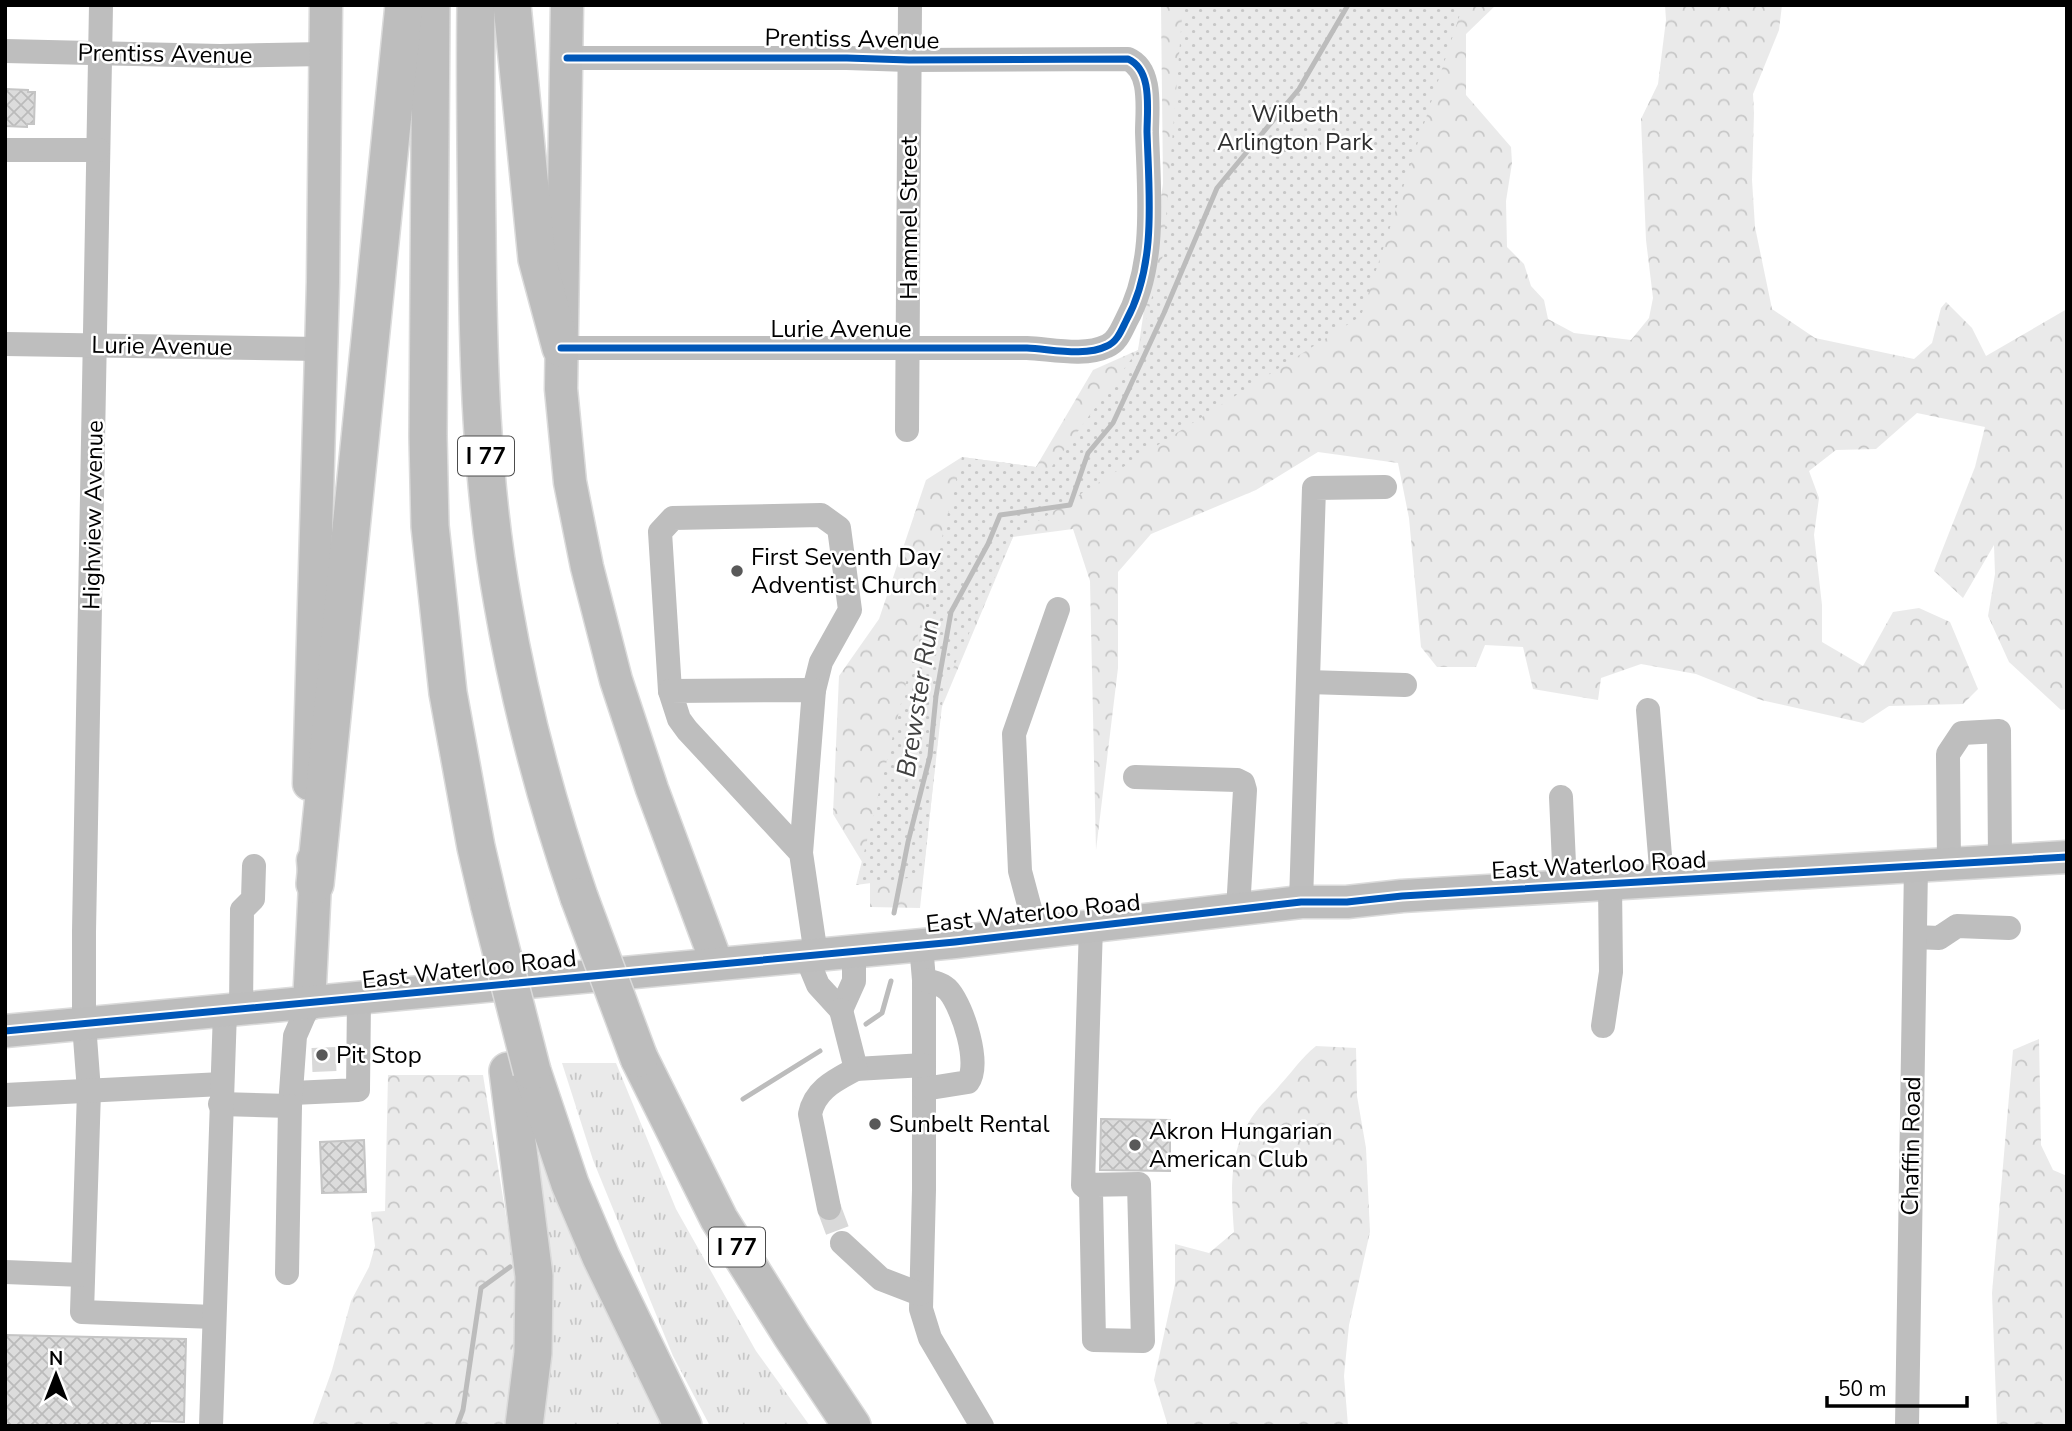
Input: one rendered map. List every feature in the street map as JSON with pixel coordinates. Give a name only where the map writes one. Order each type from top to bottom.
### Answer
[{"type":"highway","points":[[315,884],[404,5]]},
{"type":"highway","name":"I 77","points":[[431,5],[428,436],[430,526],[443,654],[484,906],[520,1071]]},
{"type":"highway","name":"I 77","points":[[477,5],[478,347],[492,527],[503,604],[530,732],[558,835],[639,1058],[719,1219],[852,1426]]},
{"type":"highway","points":[[512,5],[537,259],[561,348]]},
{"type":"highway","points":[[520,1071],[534,1276],[533,1353],[524,1426]]},
{"type":"highway","points":[[520,1071],[632,1325],[683,1426]]},
{"type":"main road","points":[[309,1004],[315,884],[308,818],[323,282],[326,5]]},
{"type":"main road","points":[[566,5],[561,389],[564,438],[572,494],[590,580],[616,680],[648,777],[717,964]]},
{"type":"main road","name":"East Waterloo Road","points":[[5,1031],[921,945],[1301,902],[1348,902],[1565,886],[2067,857]]},
{"type":"street","name":"Highview Avenue","points":[[101,5],[84,932],[84,1024],[89,1091],[82,1312],[214,1317]]},
{"type":"street","name":"Hammel Street","points":[[907,430],[910,5]]},
{"type":"street","name":"Prentiss Avenue","points":[[5,51],[220,56],[325,54]]},
{"type":"street","name":"Prentiss Avenue","points":[[567,58],[1128,59],[1135,62],[1146,91],[1148,234],[1145,270],[1135,305],[1118,338]]},
{"type":"street","points":[[5,150],[99,150]]},
{"type":"street","name":"Lurie Avenue","points":[[561,348],[1027,348],[1077,351],[1107,346],[1118,338]]},
{"type":"street","name":"Lurie Avenue","points":[[5,344],[320,349]]},
{"type":"street","points":[[1301,902],[1314,488],[1385,487]]},
{"type":"street","points":[[801,853],[679,719],[670,691],[660,532],[673,518],[821,515],[839,528],[850,610],[821,662],[814,690],[801,853],[811,955],[818,985],[841,1010],[856,1069]]},
{"type":"street","points":[[1036,931],[1020,871],[1014,734],[1058,609]]},
{"type":"street","points":[[1308,682],[1405,685]]},
{"type":"street","points":[[670,691],[814,690]]},
{"type":"street","points":[[1648,710],[1662,880]]},
{"type":"street","points":[[1949,864],[1948,754],[1962,733],[1977,731],[1999,731],[2000,861]]},
{"type":"street","points":[[1135,777],[1237,780],[1243,783],[1245,790],[1238,910]]},
{"type":"street","points":[[1561,797],[1565,886]]},
{"type":"street","points":[[211,1426],[221,1094],[233,1010],[242,910],[253,899],[254,866]]},
{"type":"street","name":"Chaffin Road","points":[[1907,1426],[1916,866]]},
{"type":"street","points":[[1603,1026],[1611,972],[1610,884]]},
{"type":"street","points":[[1083,1185],[1139,1184],[1143,1341],[1094,1340],[1091,1192],[1083,1185],[1091,926]]},
{"type":"street","points":[[1915,937],[1939,938],[1957,926],[2009,928]]},
{"type":"street","points":[[921,945],[925,1077],[921,1309],[930,1338],[982,1426]]},
{"type":"street","points":[[841,1010],[853,981],[854,951]]},
{"type":"street","points":[[830,1208],[810,1114],[812,1103],[820,1092],[856,1069],[968,1082],[971,1077],[973,1066],[965,1025],[958,1006],[948,989],[924,980]]},
{"type":"street","points":[[5,1096],[89,1091],[221,1094],[291,1100],[358,1090],[348,1058],[359,999]]},
{"type":"street","points":[[287,1273],[291,1100],[303,1060],[295,1036],[309,1004]]},
{"type":"street","points":[[842,1243],[881,1279],[920,1294]]},
{"type":"street","points":[[5,1272],[83,1275]]},
{"type":"green space","points":[[1161,5],[1496,5],[1466,34],[1466,95],[1511,147],[1512,163],[1506,201],[1507,247],[1524,264],[1531,286],[1544,300],[1548,319],[1574,333],[1631,340],[1649,318],[1653,298],[1646,240],[1641,119],[1658,84],[1666,20],[1665,5],[1782,5],[1779,30],[1753,94],[1752,180],[1755,227],[1772,309],[1815,338],[1914,359],[1932,343],[1941,308],[1946,302],[1972,328],[1986,356],[2067,309],[2067,709],[2061,710],[2009,662],[1988,616],[1995,574],[1994,545],[1963,598],[1934,571],[1975,467],[1985,427],[1917,413],[1876,449],[1836,450],[1809,471],[1819,498],[1814,535],[1822,605],[1822,642],[1863,666],[1893,612],[1919,608],[1950,622],[1978,689],[1963,704],[1889,706],[1863,723],[1761,700],[1696,674],[1641,664],[1601,678],[1598,700],[1533,689],[1523,647],[1485,645],[1476,667],[1437,667],[1421,647],[1409,518],[1398,463],[1318,452],[1256,490],[1151,534],[1118,572],[1118,668],[1096,850],[1090,581],[1073,529],[1013,537],[941,709],[920,908],[870,907],[870,875],[833,814],[839,676],[879,619],[926,480],[962,457],[1036,467],[1093,370],[1138,350],[1163,184]]},
{"type":"green space","name":"Wilbeth Arlington Park","points":[[1183,5],[1463,5],[1361,316],[1013,537],[944,688],[923,876],[856,885],[962,457],[1050,469],[1138,350],[1163,255]]},
{"type":"green space","points":[[2039,1039],[2041,1145],[2053,1170],[2067,1176],[2067,1426],[1997,1426],[1992,1293],[2013,1050]]},
{"type":"green space","points":[[1316,1046],[1356,1048],[1357,1096],[1366,1148],[1370,1232],[1349,1325],[1344,1376],[1348,1426],[1168,1426],[1154,1380],[1175,1284],[1175,1244],[1209,1253],[1234,1232],[1233,1170],[1246,1126],[1258,1109]]},
{"type":"green space","points":[[562,1063],[616,1063],[676,1209],[756,1351],[810,1426],[710,1426],[673,1356],[593,1160]]},
{"type":"green space","points":[[388,1075],[483,1075],[518,1290],[517,1345],[504,1426],[312,1426],[332,1370],[351,1301],[369,1267],[375,1246],[371,1212],[385,1211]]},
{"type":"green space","points":[[525,1152],[550,1157],[676,1426],[532,1426]]},
{"type":"building","points":[[5,89],[35,92],[34,124],[27,124],[27,127],[5,126]]},
{"type":"building","name":"Akron Hungarian American Club","points":[[1101,1119],[1170,1120],[1170,1171],[1100,1170]]},
{"type":"building","points":[[364,1140],[366,1192],[322,1193],[320,1142]]},
{"type":"building","points":[[5,1335],[186,1339],[184,1422],[150,1421],[150,1426],[5,1426]]},
{"type":"waterway","name":"Brewster Run","points":[[894,913],[908,842],[930,756],[936,696],[951,612],[988,544],[1000,515],[1070,505],[1088,453],[1113,423],[1164,313],[1217,188],[1299,89],[1348,5]]},
{"type":"waterway","name":"Brewster Run","points":[[866,1024],[882,1013],[891,981]]},
{"type":"waterway","name":"Brewster Run","points":[[743,1099],[820,1051]]},
{"type":"waterway","name":"Brewster Run","points":[[457,1426],[463,1410],[481,1288],[510,1267]]},
{"type":"tunnel","points":[[312,1060],[338,1059]]},
{"type":"tunnel","points":[[829,1208],[842,1243]]},
{"type":"cycle path","points":[[561,348],[1027,348],[1089,351],[1110,344],[1122,329],[1143,277],[1149,229],[1147,91],[1142,72],[1128,59],[567,58]]},
{"type":"cycle path","points":[[5,1031],[955,942],[1301,902],[1347,902],[1402,896],[2067,857]]},
{"type":"place","name":"First Seventh Day Adventist Church","points":[[737,571]]},
{"type":"place","name":"Pit Stop","points":[[322,1055]]},
{"type":"place","name":"Sunbelt Rental","points":[[875,1124]]},
{"type":"place","name":"Akron Hungarian American Club","points":[[1135,1145]]}]
